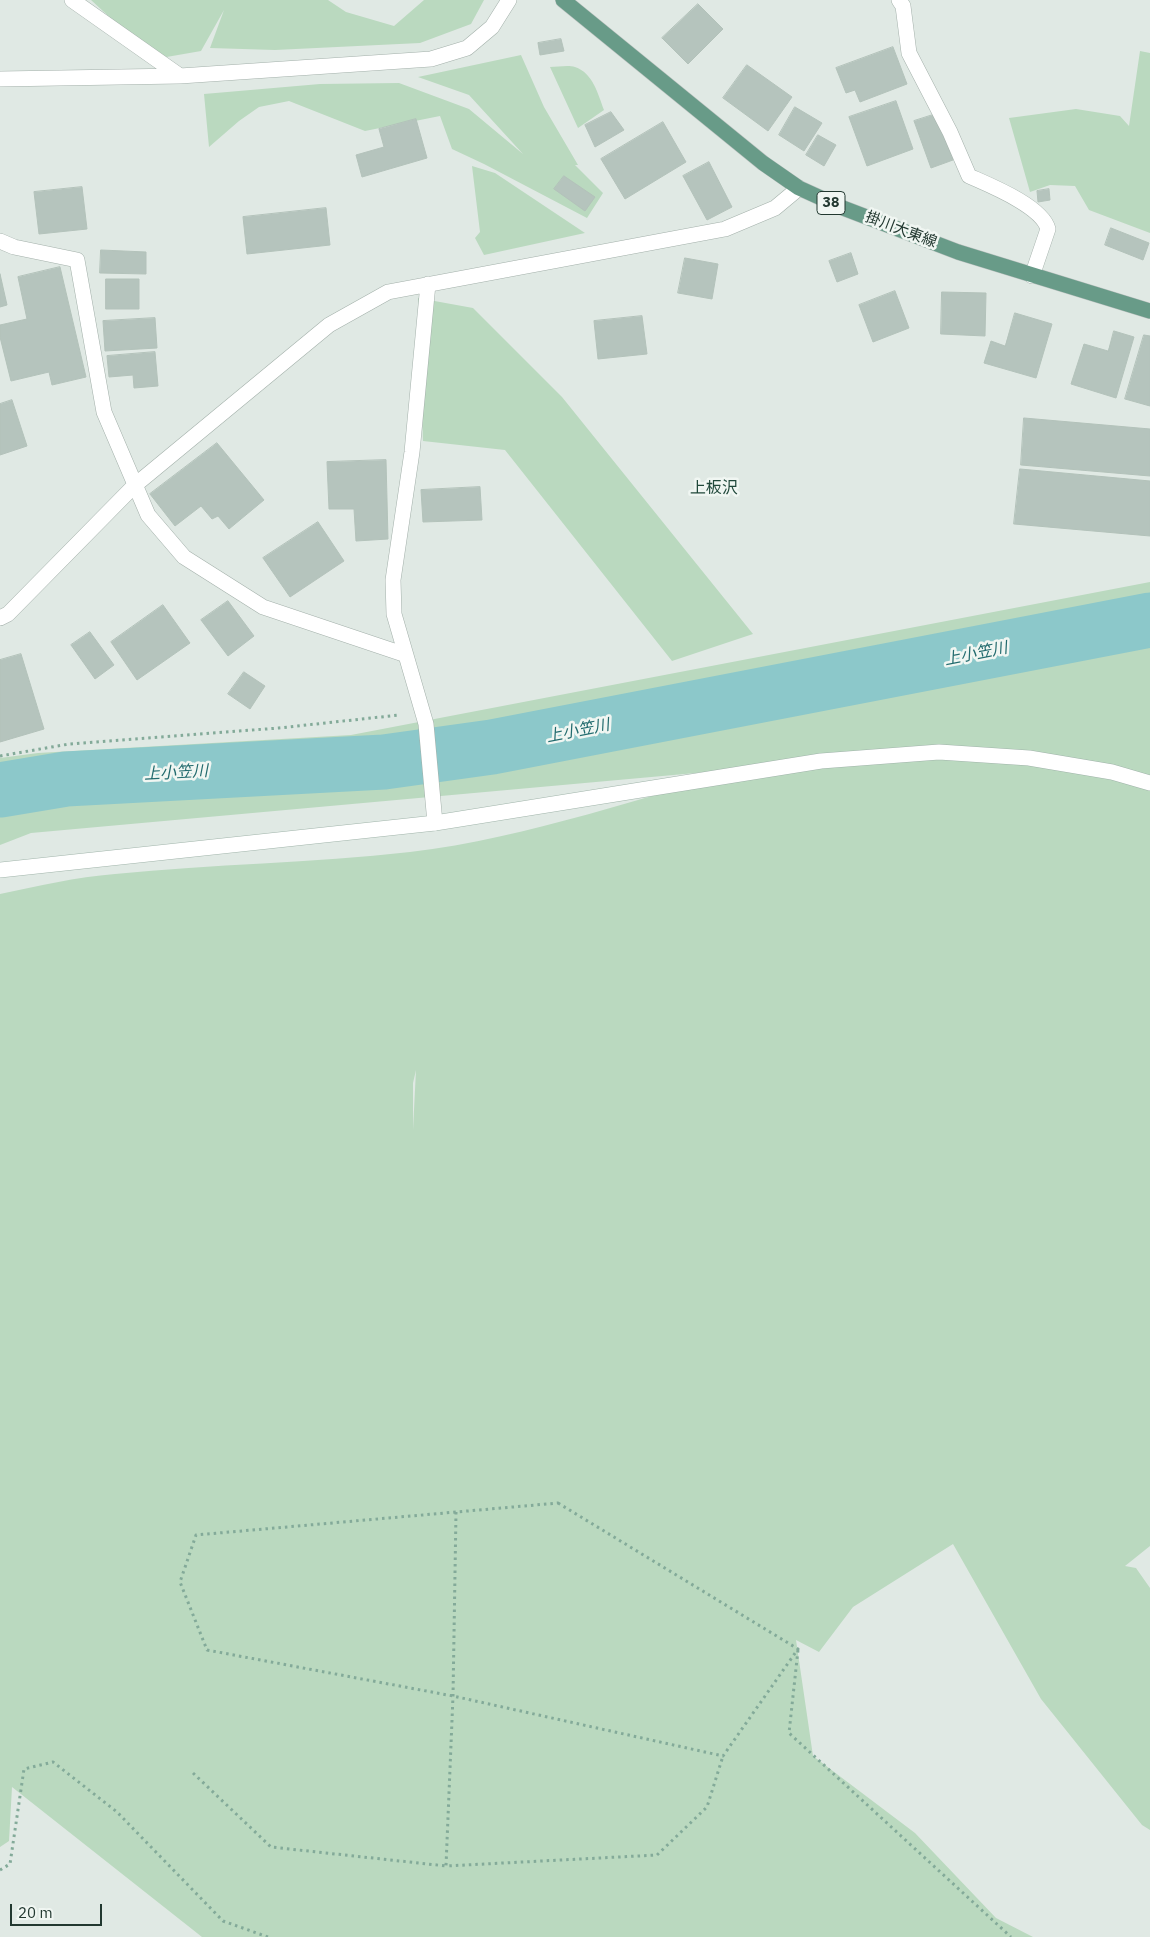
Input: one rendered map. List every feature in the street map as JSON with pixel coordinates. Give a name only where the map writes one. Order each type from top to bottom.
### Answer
[{"type":"main road","name":"掛川大東線","points":[[563,0],[577,6],[763,163],[799,188],[843,208],[922,238],[1032,276],[1150,311]]},
{"type":"street","points":[[72,0],[180,76]]},
{"type":"street","points":[[0,79],[180,76],[431,59],[467,48],[492,27],[509,0]]},
{"type":"street","points":[[899,0],[902,6],[909,53],[950,132],[969,176],[1004,192],[1031,209],[1046,223],[1048,229],[1032,276]]},
{"type":"street","points":[[0,618],[8,614],[134,486],[329,325],[388,292],[725,230],[775,208],[799,188]]},
{"type":"street","points":[[0,241],[14,247],[77,260],[104,412],[148,515],[184,556],[263,607],[406,655]]},
{"type":"street","points":[[428,284],[412,452],[393,580],[394,614],[424,719],[435,823]]},
{"type":"street","points":[[0,870],[435,823],[805,763],[939,752],[1029,758],[1112,772],[1150,784]]},
{"type":"path","points":[[0,756],[69,744],[424,719]]},
{"type":"path","points":[[723,1756],[453,1696],[207,1650],[180,1582],[196,1535],[558,1503],[798,1650]]},
{"type":"path","points":[[446,1866],[453,1696],[456,1512]]},
{"type":"path","points":[[193,1773],[271,1847],[446,1866],[658,1855],[707,1807],[723,1756],[798,1650]]},
{"type":"path","points":[[798,1650],[790,1733],[1010,1937]]},
{"type":"path","points":[[0,1870],[10,1864],[24,1769],[54,1762],[117,1812],[223,1921],[268,1937]]},
{"type":"green space","points":[[91,0],[328,0],[346,12],[394,26],[424,0],[484,0],[471,24],[420,43],[275,50],[210,48],[224,10],[201,51],[155,59]]},
{"type":"green space","points":[[1140,51],[1150,53],[1150,233],[1089,210],[1075,186],[1050,185],[1030,192],[1009,118],[1076,109],[1120,116],[1129,126]]},
{"type":"green space","points":[[521,55],[544,107],[578,165],[575,165],[603,193],[587,218],[452,149],[440,116],[365,131],[289,101],[259,107],[239,121],[209,147],[204,94],[320,84],[399,83],[469,109],[523,154],[469,95],[418,77]]},
{"type":"green space","points":[[572,66],[581,70],[591,79],[604,110],[578,128],[550,67]]},
{"type":"green space","points":[[472,166],[495,173],[585,233],[484,255],[475,238],[480,232]]},
{"type":"green space","points":[[418,298],[473,308],[562,397],[753,634],[672,661],[505,450],[423,441]]},
{"type":"green space","points":[[1150,582],[1150,1546],[1125,1566],[1136,1568],[1150,1588],[1150,1830],[1142,1825],[1041,1699],[953,1544],[853,1607],[819,1652],[796,1640],[813,1756],[915,1833],[996,1918],[1033,1937],[202,1937],[12,1787],[9,1841],[0,1847],[0,894],[100,875],[373,856],[455,845],[500,837],[544,826],[762,767],[31,833],[0,845],[0,758],[38,753],[351,735]],"holes":[[[416,1070],[413,1130],[413,1083]]]},
{"type":"building","points":[[698,4],[723,29],[688,64],[662,38]]},
{"type":"building","points":[[561,39],[564,51],[540,55],[538,43]]},
{"type":"building","points":[[893,47],[907,84],[860,102],[855,90],[846,93],[836,68]]},
{"type":"building","points":[[747,65],[792,97],[768,131],[723,98]]},
{"type":"building","points":[[896,101],[913,149],[867,166],[849,117]]},
{"type":"building","points":[[795,107],[822,123],[804,151],[779,135]]},
{"type":"building","points":[[611,112],[624,130],[595,147],[585,125]]},
{"type":"building","points":[[936,114],[953,160],[931,168],[914,121]]},
{"type":"building","points":[[416,119],[427,158],[362,177],[356,155],[384,147],[379,129]]},
{"type":"building","points":[[663,122],[686,162],[625,199],[601,159]]},
{"type":"building","points":[[818,135],[836,145],[824,166],[806,155]]},
{"type":"building","points":[[709,162],[732,207],[707,220],[683,176]]},
{"type":"building","points":[[564,176],[595,197],[585,211],[554,189]]},
{"type":"building","points":[[82,187],[87,229],[39,234],[34,192]]},
{"type":"building","points":[[1049,189],[1050,200],[1038,202],[1037,191]]},
{"type":"building","points":[[326,208],[330,245],[247,254],[243,217]]},
{"type":"building","points":[[1111,228],[1149,243],[1143,260],[1105,245]]},
{"type":"building","points":[[101,250],[146,252],[146,274],[100,273]]},
{"type":"building","points":[[851,253],[858,274],[837,282],[829,261]]},
{"type":"building","points":[[685,258],[718,264],[712,299],[678,293]]},
{"type":"building","points":[[60,267],[86,377],[52,385],[49,372],[11,381],[0,337],[0,325],[27,319],[18,277]]},
{"type":"building","points":[[0,274],[7,305],[0,307]]},
{"type":"building","points":[[106,279],[139,279],[139,309],[106,309]]},
{"type":"building","points":[[895,291],[909,328],[873,342],[859,305]]},
{"type":"building","points":[[942,292],[986,293],[985,336],[941,334]]},
{"type":"building","points":[[1015,313],[1052,324],[1036,378],[984,363],[991,341],[1005,346]]},
{"type":"building","points":[[642,316],[647,354],[598,359],[594,321]]},
{"type":"building","points":[[155,318],[157,348],[105,351],[103,321]]},
{"type":"building","points":[[1114,331],[1134,337],[1116,398],[1071,384],[1084,344],[1108,351]]},
{"type":"building","points":[[1144,335],[1150,336],[1150,406],[1125,399]]},
{"type":"building","points":[[155,352],[158,386],[134,388],[133,375],[109,377],[107,356]]},
{"type":"building","points":[[12,400],[27,446],[0,455],[0,404]]},
{"type":"building","points":[[1024,418],[1150,429],[1150,476],[1021,465]]},
{"type":"building","points":[[217,443],[264,500],[229,529],[218,516],[212,519],[201,506],[175,526],[150,494]]},
{"type":"building","points":[[386,460],[388,539],[356,541],[354,509],[329,509],[327,462]]},
{"type":"building","points":[[1020,469],[1150,481],[1150,536],[1014,524]]},
{"type":"building","points":[[480,487],[482,520],[423,522],[421,490]]},
{"type":"building","points":[[318,522],[344,561],[290,597],[263,558]]},
{"type":"building","points":[[228,601],[254,636],[228,656],[201,620]]},
{"type":"building","points":[[163,605],[190,643],[137,680],[111,642]]},
{"type":"building","points":[[90,632],[114,665],[95,679],[71,645]]},
{"type":"building","points":[[21,654],[44,729],[0,742],[0,660]]},
{"type":"building","points":[[244,672],[265,686],[250,709],[228,694]]},
{"type":"waterway","name":"上小笠川","points":[[0,790],[66,779],[384,762],[492,747],[1150,620]]},
{"type":"district","name":"上板沢","points":[[714,488]]}]
